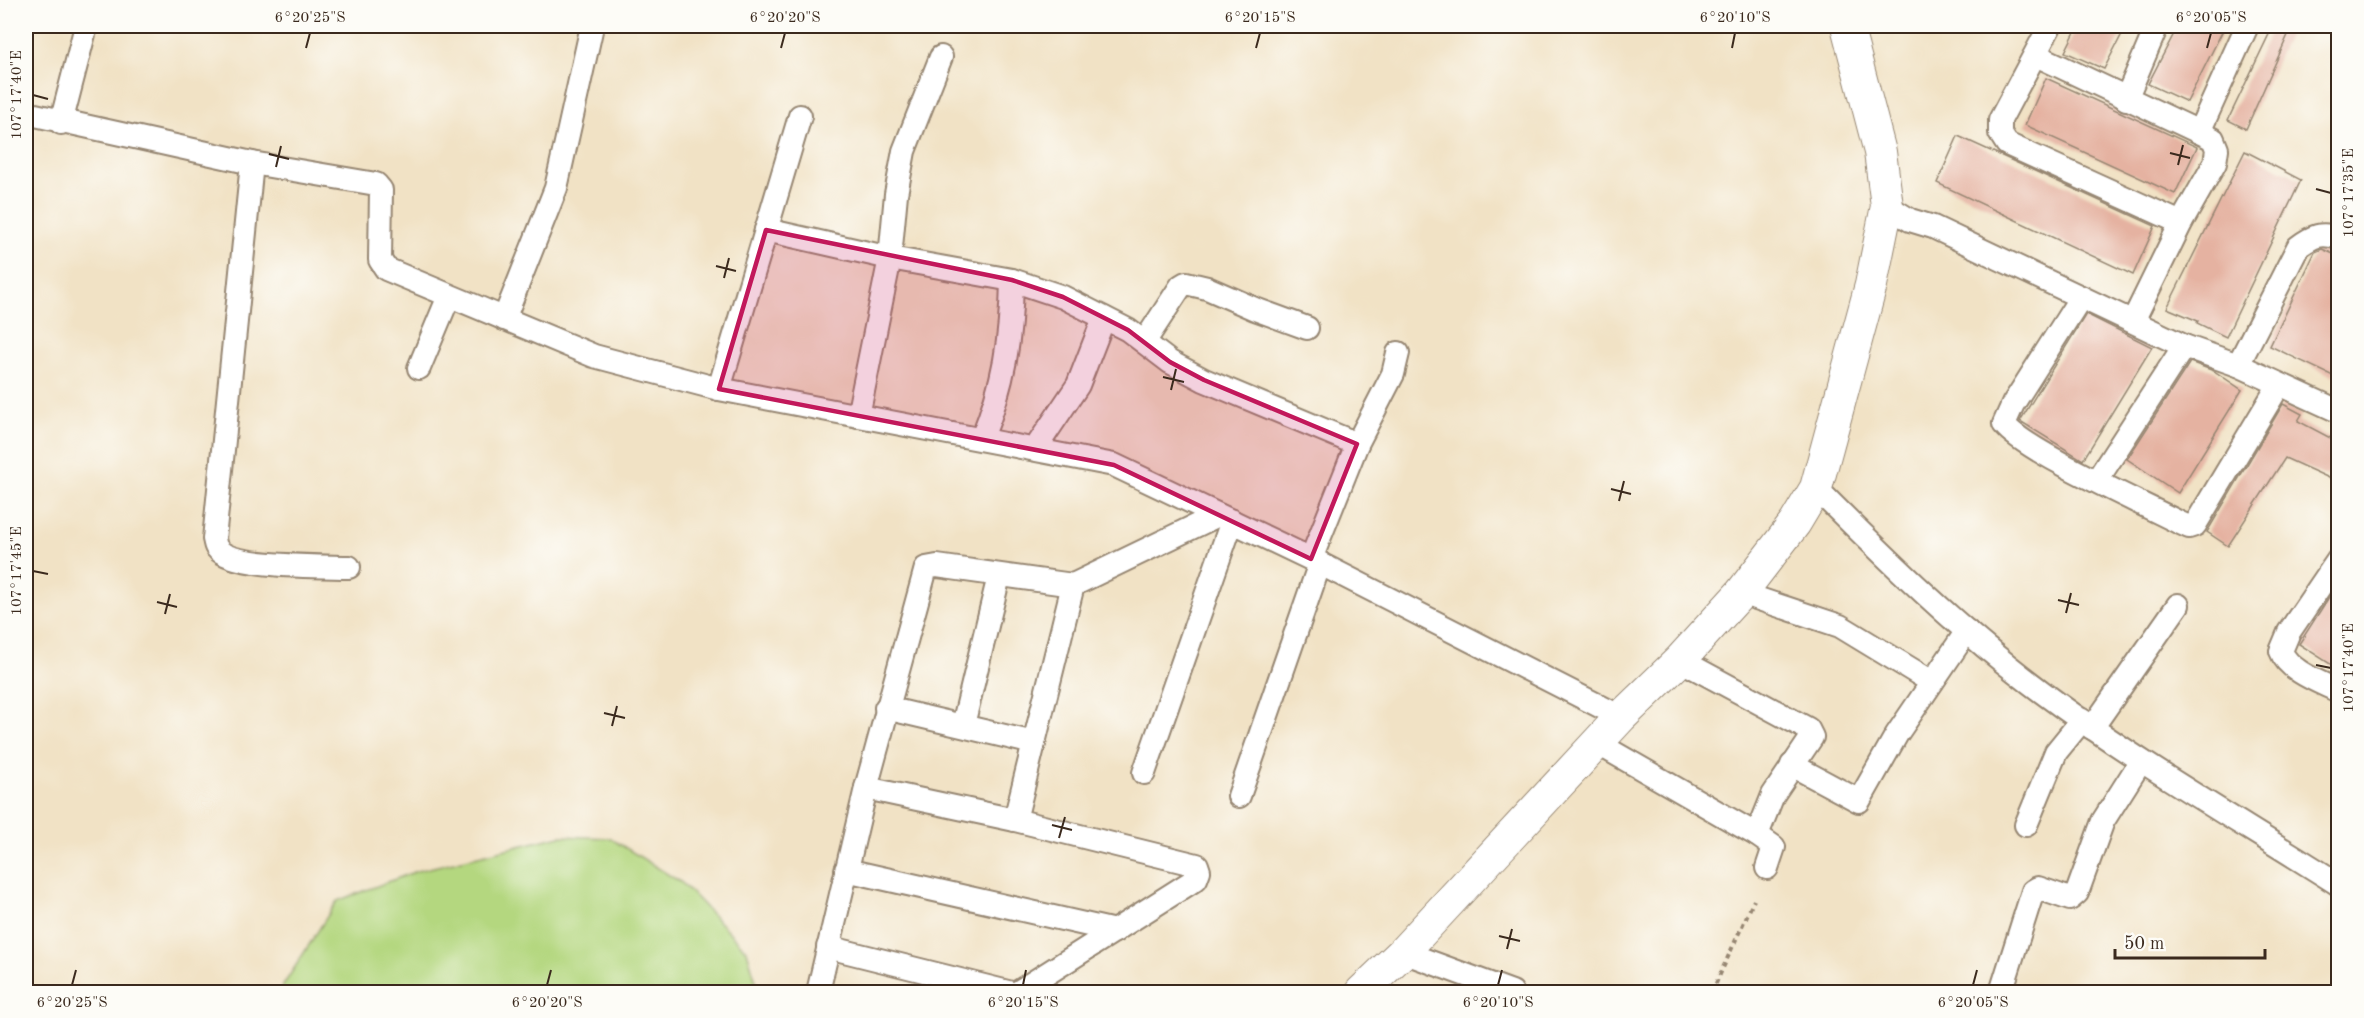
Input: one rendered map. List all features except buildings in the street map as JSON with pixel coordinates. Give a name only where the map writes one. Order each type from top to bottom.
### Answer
[{"type":"street","points":[[61,123],[86,26]]},
{"type":"street","points":[[504,319],[556,189],[592,26]]},
{"type":"street","points":[[1362,993],[1403,952],[1621,717],[1680,660],[1741,593],[1782,542],[1816,488],[1871,285],[1887,206],[1880,152],[1847,26]]},
{"type":"street","points":[[2050,26],[2000,120],[2000,133],[2007,144],[2181,223]]},
{"type":"street","points":[[2126,99],[2157,26]]},
{"type":"street","points":[[2199,132],[2247,26]]},
{"type":"street","points":[[2036,55],[2213,139],[2217,149],[2215,163],[2181,223],[2133,321]]},
{"type":"street","points":[[858,416],[890,258],[896,194],[904,151],[941,57]]},
{"type":"street","points":[[26,113],[61,123],[252,163],[376,184],[381,190],[380,260],[382,266],[449,296],[594,356],[719,389],[1114,465],[1315,561],[1621,717]]},
{"type":"street","points":[[719,389],[800,116]]},
{"type":"street","points":[[252,163],[214,539],[217,548],[224,554],[254,563],[349,567]]},
{"type":"street","points":[[1887,206],[1910,220],[1933,227],[2184,346],[2238,365],[2279,385],[2335,403]]},
{"type":"street","points":[[766,230],[890,258],[1012,280],[1062,297],[1145,341],[1170,362],[1204,380],[1357,444]]},
{"type":"street","points":[[2238,365],[2298,247],[2314,236],[2327,234],[2338,238]]},
{"type":"street","points":[[982,438],[997,399],[1005,369],[1011,330],[1012,280]]},
{"type":"street","points":[[1145,341],[1181,286],[1186,283],[1207,288],[1254,309],[1307,328]]},
{"type":"street","points":[[419,368],[449,296]]},
{"type":"street","points":[[2082,297],[2013,404],[2004,424],[2009,430],[2046,454],[2189,527],[2196,525],[2279,385]]},
{"type":"street","points":[[1035,449],[1078,385],[1104,318]]},
{"type":"street","points":[[2097,480],[2184,346]]},
{"type":"street","points":[[1239,796],[1315,561],[1357,444],[1394,374],[1398,353]]},
{"type":"street","points":[[1816,488],[1880,552],[1967,631],[2087,724],[2141,761],[2338,884]]},
{"type":"street","points":[[818,993],[886,708],[926,568],[937,566],[1073,585],[1225,518]]},
{"type":"street","points":[[1144,773],[1225,518]]},
{"type":"street","points":[[2338,560],[2289,632],[2280,651],[2283,657],[2299,670],[2338,691]]},
{"type":"street","points":[[963,725],[999,576]]},
{"type":"street","points":[[1015,820],[1073,585]]},
{"type":"street","points":[[1741,593],[1839,626],[1932,682]]},
{"type":"street","points":[[2026,825],[2056,752],[2087,724],[2178,605]]},
{"type":"street","points":[[1792,765],[1859,801],[1897,734],[1967,631]]},
{"type":"street","points":[[1680,660],[1808,729],[1812,736],[1773,795],[1757,835]]},
{"type":"street","points":[[886,708],[1034,743]]},
{"type":"street","points":[[1597,743],[1774,847],[1767,868]]},
{"type":"street","points":[[2001,993],[2033,891],[2038,888],[2070,899],[2077,893],[2103,821],[2141,761]]},
{"type":"street","points":[[866,788],[1015,820],[1197,865],[1199,871],[1196,879],[1018,993]]},
{"type":"street","points":[[846,870],[1115,931]]},
{"type":"street","points":[[828,947],[1008,993]]},
{"type":"street","points":[[1403,952],[1512,993]]},
{"type":"path","points":[[1713,993],[1754,900]]},
{"type":"highlighted area","points":[[766,230],[1012,280],[1063,297],[1128,330],[1170,362],[1204,380],[1357,444],[1311,559],[1114,465],[719,389]]},
{"type":"green space","points":[[560,836],[610,838],[682,883],[747,951],[759,992],[279,992],[337,901],[417,871]]}]
